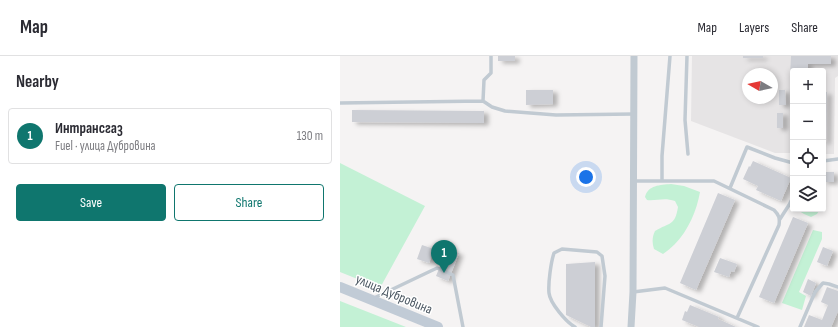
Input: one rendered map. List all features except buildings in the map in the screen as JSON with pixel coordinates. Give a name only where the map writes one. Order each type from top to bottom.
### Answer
[{"type":"main road","name":"улица Дубровина","points":[[340,287],[438,327]]},
{"type":"street","points":[[631,327],[633,292],[634,56]]},
{"type":"lane","points":[[483,101],[484,80],[491,73],[491,56]]},
{"type":"lane","points":[[662,181],[662,156],[670,56]]},
{"type":"lane","points":[[687,56],[685,120],[688,154]]},
{"type":"lane","points":[[340,103],[483,101],[492,107],[505,111],[549,115],[634,114]]},
{"type":"lane","points":[[730,188],[747,147],[790,162]]},
{"type":"lane","points":[[826,161],[838,159]]},
{"type":"lane","points":[[633,181],[714,182],[730,188],[774,210],[780,219]]},
{"type":"lane","points":[[737,318],[779,225],[780,219],[790,203]]},
{"type":"lane","points":[[575,327],[560,315],[548,294],[551,261],[554,253],[562,249],[597,252],[602,256],[605,276],[601,327]]},
{"type":"lane","points":[[371,299],[437,268],[453,275],[463,327]]},
{"type":"lane","points":[[800,327],[815,292],[823,283],[838,287]]},
{"type":"lane","points":[[633,292],[665,288],[758,327]]},
{"type":"shaded area","points":[[692,56],[838,56],[838,76],[835,78],[834,154],[826,154],[826,68],[790,68],[790,153],[775,153],[691,121]]},
{"type":"green space","points":[[340,163],[425,206],[380,288],[340,272]]},
{"type":"green space","points":[[671,184],[684,186],[700,192],[697,206],[688,227],[680,239],[663,254],[654,249],[654,233],[673,221],[678,207],[675,201],[667,199],[647,200],[645,197],[649,190],[655,186]]},
{"type":"green space","points":[[801,212],[818,212],[811,217]]},
{"type":"green space","points":[[813,230],[822,232],[822,239],[799,292],[806,296],[802,310],[782,303]]},
{"type":"green space","points":[[340,301],[406,327],[340,327]]},
{"type":"place","name":"Интрансгаз","points":[[444,273]]}]
